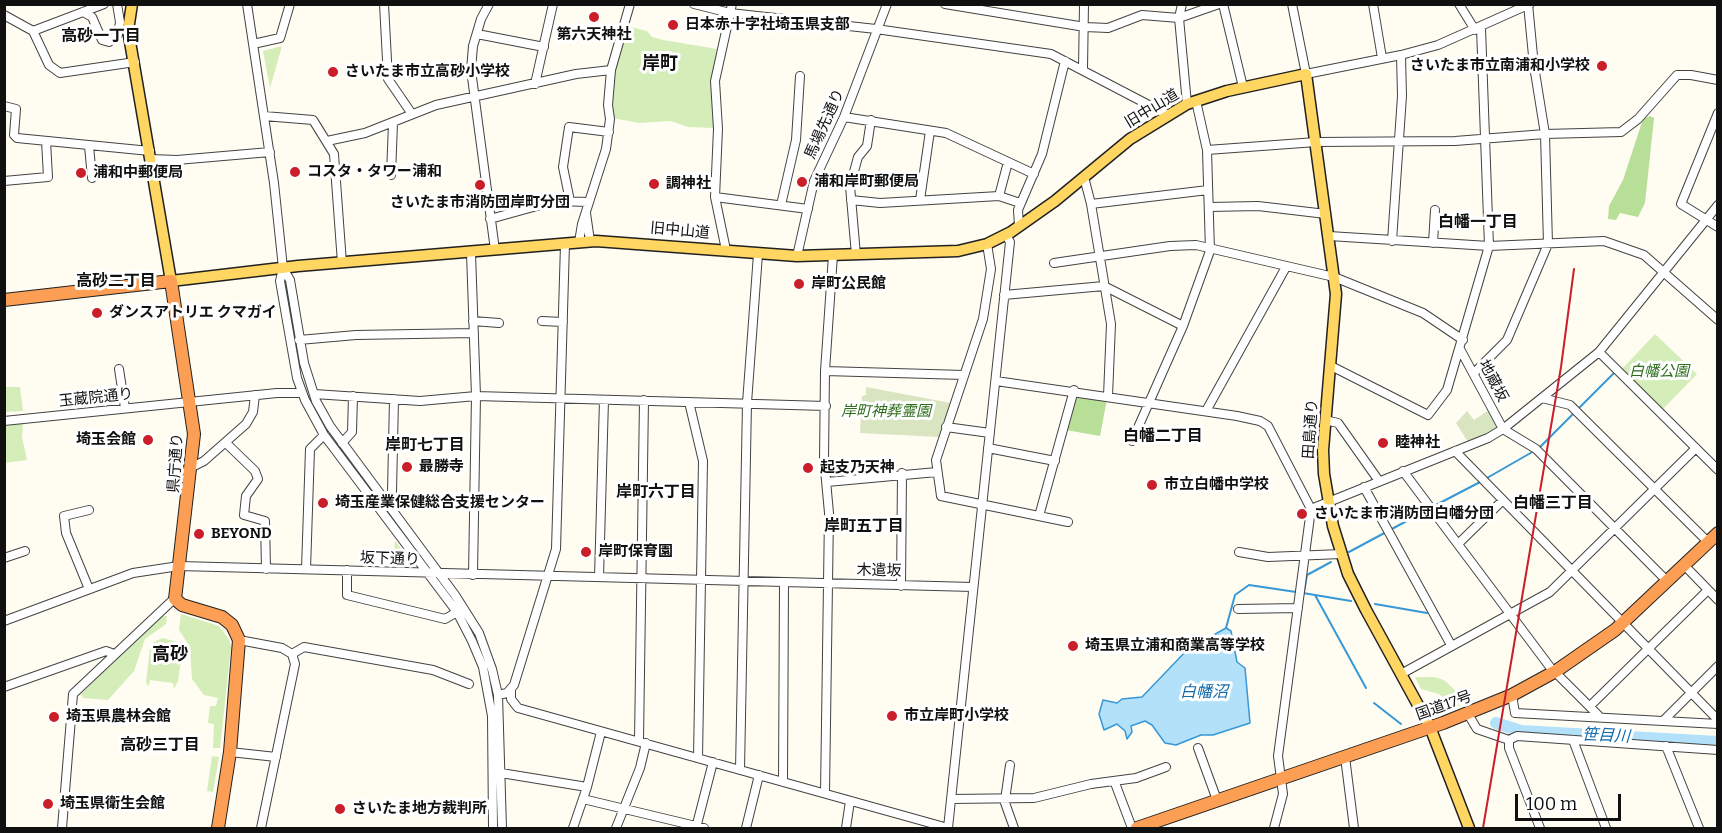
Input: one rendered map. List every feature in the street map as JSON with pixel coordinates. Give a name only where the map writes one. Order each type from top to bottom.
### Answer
[{"type":"highway","name":"旧中山道","points":[[4,300],[171,281]]},
{"type":"highway","name":"県庁通り","points":[[171,281],[194,434],[192,467],[175,598]]},
{"type":"highway","name":"国道17号","points":[[1137,828],[1160,825],[1217,800],[1468,714],[1512,695],[1556,671],[1623,623],[1718,533]]},
{"type":"highway","points":[[175,598],[182,605],[222,617],[232,625],[239,640],[230,753],[218,828]]},
{"type":"main road","points":[[124,23],[132,4]]},
{"type":"main road","name":"県庁通り","points":[[124,23],[135,62],[171,281]]},
{"type":"main road","name":"旧中山道","points":[[171,281],[283,268],[584,242],[621,241],[797,256],[958,251],[987,244],[1006,235],[1084,177],[1130,139],[1168,115],[1192,103],[1243,87],[1306,74]]},
{"type":"main road","name":"田島通り","points":[[1306,74],[1334,278],[1335,321],[1325,420],[1324,474],[1328,501],[1341,555],[1366,610],[1430,727],[1469,828]]},
{"type":"street","points":[[33,31],[104,4]]},
{"type":"street","points":[[83,12],[92,17],[99,36],[105,42],[117,38],[124,23],[117,4]]},
{"type":"street","points":[[247,4],[270,152],[283,268],[280,281],[289,341],[302,393],[324,435],[433,574],[468,613],[478,633],[492,669],[498,695],[502,828]]},
{"type":"street","points":[[253,44],[280,38],[290,4]]},
{"type":"street","points":[[384,4],[388,79],[412,114]]},
{"type":"street","points":[[489,4],[477,34],[471,70],[495,250]]},
{"type":"street","points":[[535,84],[553,4]]},
{"type":"street","points":[[584,242],[586,212],[609,132],[611,69],[630,4]]},
{"type":"street","points":[[694,4],[1052,54],[1168,115]]},
{"type":"street","name":"馬場先通り","points":[[797,256],[814,182],[844,117],[887,4]]},
{"type":"street","points":[[945,4],[1085,27],[1108,28],[1142,15],[1179,18],[1221,4],[1243,87]]},
{"type":"street","points":[[1083,69],[1084,4]]},
{"type":"street","points":[[1132,441],[1183,326],[1210,251],[1207,150],[1192,103],[1179,18],[1182,4]]},
{"type":"street","name":"田島通り","points":[[1292,4],[1306,74]]},
{"type":"street","points":[[1373,4],[1382,58]]},
{"type":"street","points":[[1331,366],[1428,415],[1447,390],[1462,345],[1489,246],[1486,138],[1478,29],[1460,4]]},
{"type":"street","points":[[1306,74],[1401,55],[1478,29],[1528,5],[1534,66],[1545,134],[1548,244],[1507,340],[1474,374]]},
{"type":"street","points":[[726,250],[715,197],[718,129],[715,81],[731,9]]},
{"type":"street","points":[[4,15],[33,31],[49,65],[55,72],[135,62]]},
{"type":"street","points":[[477,34],[544,47]]},
{"type":"street","points":[[1392,241],[1400,140],[1401,55]]},
{"type":"street","points":[[1019,226],[1020,203],[1034,174],[1056,106],[1065,61]]},
{"type":"street","points":[[327,141],[393,123],[436,105],[576,74],[611,69]]},
{"type":"street","points":[[1207,150],[1316,142],[1455,141],[1545,134],[1621,132],[1638,119],[1677,75],[1718,80]]},
{"type":"street","points":[[781,205],[796,140],[800,76]]},
{"type":"street","points":[[4,106],[14,107],[16,111],[15,137],[177,160],[270,152]]},
{"type":"street","points":[[1718,113],[1682,204],[1718,227]]},
{"type":"street","points":[[264,116],[313,120],[334,154],[342,264]]},
{"type":"street","points":[[844,117],[946,133],[1034,174]]},
{"type":"street","points":[[856,255],[850,200],[853,173],[858,157],[867,146],[871,120]]},
{"type":"street","points":[[391,175],[393,123]]},
{"type":"street","points":[[570,201],[563,167],[569,127],[609,132]]},
{"type":"street","points":[[920,200],[930,131]]},
{"type":"street","points":[[4,181],[48,177],[46,141]]},
{"type":"street","points":[[89,146],[92,178]]},
{"type":"street","points":[[999,196],[1008,162]]},
{"type":"street","points":[[1084,177],[1091,204],[1111,324],[1108,396]]},
{"type":"street","points":[[1091,204],[1208,190]]},
{"type":"street","points":[[850,200],[880,203],[999,196],[1020,203]]},
{"type":"street","points":[[715,197],[808,208]]},
{"type":"street","points":[[490,219],[555,201],[589,202]]},
{"type":"street","points":[[1311,509],[1455,452],[1502,427],[1542,398],[1599,352],[1718,205]]},
{"type":"street","points":[[1209,207],[1258,206],[1326,214]]},
{"type":"street","points":[[1433,243],[1435,210]]},
{"type":"street","points":[[565,244],[558,534],[511,699],[518,708],[948,828],[1010,242],[1006,235]]},
{"type":"street","points":[[1329,236],[1489,246],[1604,241],[1644,255],[1717,319]]},
{"type":"street","points":[[987,244],[991,269],[983,320],[936,460],[941,496],[1068,522]]},
{"type":"street","points":[[1054,263],[1170,246],[1196,246],[1334,278],[1423,313],[1462,345]]},
{"type":"street","points":[[471,253],[476,396],[472,575]]},
{"type":"street","points":[[740,770],[747,403],[758,254]]},
{"type":"street","points":[[825,793],[828,584],[827,482],[824,459],[825,371],[833,255]]},
{"type":"street","points":[[1206,411],[1286,267]]},
{"type":"street","points":[[283,268],[290,280],[299,340],[314,394],[342,442],[385,502],[457,612],[479,658],[489,693],[494,749],[493,828]]},
{"type":"street","points":[[1004,295],[1104,286],[1183,326]]},
{"type":"street","points":[[473,321],[499,323]]},
{"type":"street","points":[[542,321],[563,322]]},
{"type":"street","points":[[299,340],[356,334],[474,333]]},
{"type":"street","name":"地蔵坂","points":[[1462,345],[1474,374],[1502,427]]},
{"type":"street","points":[[1599,352],[1718,470]]},
{"type":"street","points":[[118,369],[125,408]]},
{"type":"street","points":[[825,371],[964,375]]},
{"type":"street","points":[[996,381],[1074,390],[1206,411],[1260,421],[1268,426],[1311,509],[1278,756],[1283,794],[1274,828]]},
{"type":"street","points":[[1039,516],[1074,390]]},
{"type":"street","name":"玉蔵院通り","points":[[4,421],[255,395],[302,393]]},
{"type":"street","points":[[314,394],[420,401],[476,396],[826,406]]},
{"type":"street","points":[[192,467],[226,443],[246,424],[254,412],[255,395]]},
{"type":"street","points":[[342,442],[352,432],[353,396]]},
{"type":"street","points":[[1542,398],[1570,405],[1708,542]]},
{"type":"street","points":[[385,502],[392,492],[394,399]]},
{"type":"street","points":[[599,578],[604,400]]},
{"type":"street","points":[[616,828],[640,768],[642,741],[644,400]]},
{"type":"street","points":[[689,402],[703,461],[699,758]]},
{"type":"street","points":[[1325,420],[1338,423],[1379,481]]},
{"type":"street","points":[[946,427],[990,433]]},
{"type":"street","points":[[1502,427],[1536,449],[1668,582]]},
{"type":"street","points":[[306,569],[310,449],[324,435]]},
{"type":"street","points":[[226,443],[255,471],[258,478],[246,496],[244,515],[265,521],[266,568]]},
{"type":"street","points":[[988,448],[1055,461]]},
{"type":"street","points":[[1401,674],[1550,592],[1695,448]]},
{"type":"street","points":[[1455,452],[1649,648],[1718,722]]},
{"type":"street","points":[[1403,471],[1556,671],[1598,715]]},
{"type":"street","points":[[827,482],[902,473],[937,472]]},
{"type":"street","points":[[901,586],[902,473]]},
{"type":"street","points":[[1364,487],[1451,645]]},
{"type":"street","points":[[1458,544],[1503,500]]},
{"type":"street","points":[[89,510],[64,516],[66,533],[89,589]]},
{"type":"street","points":[[4,558],[25,551]]},
{"type":"street","points":[[1239,552],[1268,557],[1341,555]]},
{"type":"street","points":[[1684,565],[1718,600]]},
{"type":"street","name":"坂下通り","points":[[4,621],[133,573],[179,566],[784,583]]},
{"type":"street","points":[[347,570],[347,595],[446,619],[457,612]]},
{"type":"street","points":[[783,782],[784,583]]},
{"type":"street","name":"木遣坂","points":[[784,583],[974,587]]},
{"type":"street","points":[[1590,706],[1708,590]]},
{"type":"street","points":[[62,828],[73,694],[175,598]]},
{"type":"street","points":[[1238,609],[1298,608]]},
{"type":"street","points":[[239,640],[282,648],[292,654],[295,664],[261,828]]},
{"type":"street","points":[[292,654],[304,647],[433,670],[469,684]]},
{"type":"street","points":[[4,687],[106,651],[114,654]]},
{"type":"street","points":[[1664,720],[1718,666]]},
{"type":"street","points":[[498,695],[512,690]]},
{"type":"street","points":[[1512,695],[1515,713],[1718,722]]},
{"type":"street","points":[[1468,714],[1477,729],[1509,740],[1516,736],[1718,750]]},
{"type":"street","points":[[573,828],[587,787],[601,732]]},
{"type":"street","points":[[1509,740],[1509,748],[1540,828]]},
{"type":"street","points":[[1573,740],[1606,828]]},
{"type":"street","points":[[1666,746],[1699,828]]},
{"type":"street","points":[[1198,748],[1217,800]]},
{"type":"street","points":[[230,753],[276,757]]},
{"type":"street","points":[[1345,756],[1354,828]]},
{"type":"street","points":[[582,799],[699,828],[713,762]]},
{"type":"street","points":[[1010,765],[1005,800],[1014,828]]},
{"type":"street","points":[[951,799],[1034,798],[1090,784],[1115,783],[1166,767]]},
{"type":"street","points":[[501,773],[587,787]]},
{"type":"street","points":[[746,828],[759,775]]},
{"type":"street","points":[[1115,783],[1132,828]]},
{"type":"street","points":[[846,828],[850,801]]},
{"type":"green space","points":[[626,26],[647,31],[652,37],[663,40],[717,49],[711,84],[714,128],[688,127],[671,121],[639,123],[613,118],[613,74]]},
{"type":"green space","points":[[282,46],[270,88],[263,51]]},
{"type":"green space","points":[[1650,116],[1654,118],[1645,203],[1638,217],[1620,213],[1616,220],[1608,219],[1609,206],[1623,180],[1643,119]]},
{"type":"green space","name":"白幡公園","points":[[1655,334],[1697,374],[1663,409],[1622,369]]},
{"type":"green space","points":[[5,387],[20,387],[23,411],[5,412]]},
{"type":"green space","name":"岸町神葬霊園","points":[[866,387],[951,403],[940,437],[860,433],[862,396],[866,395]]},
{"type":"green space","points":[[1077,394],[1107,399],[1100,436],[1066,430]]},
{"type":"green space","points":[[1489,410],[1498,427],[1468,442],[1456,423],[1467,411],[1474,420]]},
{"type":"green space","points":[[23,423],[22,437],[27,460],[5,463],[5,426]]},
{"type":"green space","points":[[395,541],[398,545],[413,566],[393,565]]},
{"type":"green space","points":[[181,614],[219,626],[229,639],[231,647],[220,748],[213,748],[214,724],[208,723],[210,706],[216,706],[218,698],[204,695],[192,679],[190,647],[179,630]]},
{"type":"green space","points":[[162,616],[167,616],[166,624],[145,639],[134,671],[108,700],[83,698],[81,694]]},
{"type":"green space","points":[[163,638],[177,642],[182,653],[178,681],[174,689],[173,683],[150,680],[149,686],[146,683],[150,648],[154,642]]},
{"type":"green space","points":[[1415,677],[1434,677],[1444,680],[1469,703],[1454,707],[1439,694],[1421,689]]},
{"type":"green space","points":[[212,756],[219,757],[213,792],[207,791]]},
{"type":"water","name":"白幡沼","points":[[1226,628],[1231,631],[1237,662],[1245,668],[1250,723],[1213,735],[1201,735],[1176,745],[1165,743],[1152,725],[1145,721],[1131,726],[1132,732],[1127,739],[1125,731],[1117,724],[1104,730],[1099,714],[1103,700],[1117,703],[1122,699],[1142,697],[1187,650]]},
{"type":"waterway","points":[[1539,448],[1615,372]]},
{"type":"waterway","points":[[1487,478],[1534,451]]},
{"type":"waterway","points":[[1434,506],[1482,481]]},
{"type":"waterway","points":[[1349,552],[1429,509]]},
{"type":"waterway","points":[[1304,592],[1307,575],[1331,562]]},
{"type":"waterway","points":[[1226,628],[1235,595],[1249,585],[1296,592]]},
{"type":"waterway","points":[[1303,593],[1351,601]]},
{"type":"waterway","points":[[1315,595],[1366,688]]},
{"type":"waterway","points":[[1375,604],[1427,613]]},
{"type":"waterway","points":[[1374,703],[1401,724]]},
{"type":"waterway","name":"笹目川","points":[[1496,723],[1521,731],[1718,742]]},
{"type":"railway","points":[[1483,828],[1561,367],[1574,269]]},
{"type":"place","name":"第六天神社","points":[[594,17]]},
{"type":"place","name":"日本赤十字社埼玉県支部","points":[[673,25]]},
{"type":"place","name":"さいたま市立南浦和小学校","points":[[1602,66]]},
{"type":"place","name":"さいたま市立高砂小学校","points":[[333,72]]},
{"type":"place","name":"コスタ・タワー浦和","points":[[295,172]]},
{"type":"place","name":"浦和中郵便局","points":[[81,173]]},
{"type":"place","name":"浦和岸町郵便局","points":[[802,182]]},
{"type":"place","name":"調神社","points":[[654,184]]},
{"type":"place","name":"さいたま市消防団岸町分団","points":[[480,185]]},
{"type":"place","name":"岸町公民館","points":[[799,284]]},
{"type":"place","name":"ダンスアトリエ クマガイ","points":[[97,313]]},
{"type":"place","name":"埼玉会館","points":[[148,440]]},
{"type":"place","name":"睦神社","points":[[1383,443]]},
{"type":"place","name":"最勝寺","points":[[407,467]]},
{"type":"place","name":"起支乃天神","points":[[808,468]]},
{"type":"place","name":"市立白幡中学校","points":[[1152,485]]},
{"type":"place","name":"埼玉産業保健総合支援センター","points":[[323,503]]},
{"type":"place","name":"さいたま市消防団白幡分団","points":[[1302,514]]},
{"type":"place","name":"BEYOND","points":[[199,534]]},
{"type":"place","name":"岸町保育園","points":[[586,552]]},
{"type":"place","name":"埼玉県立浦和商業高等学校","points":[[1073,646]]},
{"type":"place","name":"市立岸町小学校","points":[[892,716]]},
{"type":"place","name":"埼玉県農林会館","points":[[54,717]]},
{"type":"place","name":"埼玉県衛生会館","points":[[48,804]]},
{"type":"place","name":"さいたま地方裁判所","points":[[340,809]]},
{"type":"district","name":"高砂一丁目","points":[[101,37]]},
{"type":"district","name":"岸町","points":[[660,64]]},
{"type":"district","name":"白幡一丁目","points":[[1478,223]]},
{"type":"district","name":"高砂二丁目","points":[[116,282]]},
{"type":"district","name":"白幡二丁目","points":[[1163,437]]},
{"type":"district","name":"岸町七丁目","points":[[425,446]]},
{"type":"district","name":"岸町六丁目","points":[[656,493]]},
{"type":"district","name":"白幡三丁目","points":[[1553,504]]},
{"type":"district","name":"岸町五丁目","points":[[864,527]]},
{"type":"district","name":"高砂","points":[[170,655]]},
{"type":"district","name":"高砂三丁目","points":[[160,746]]}]
